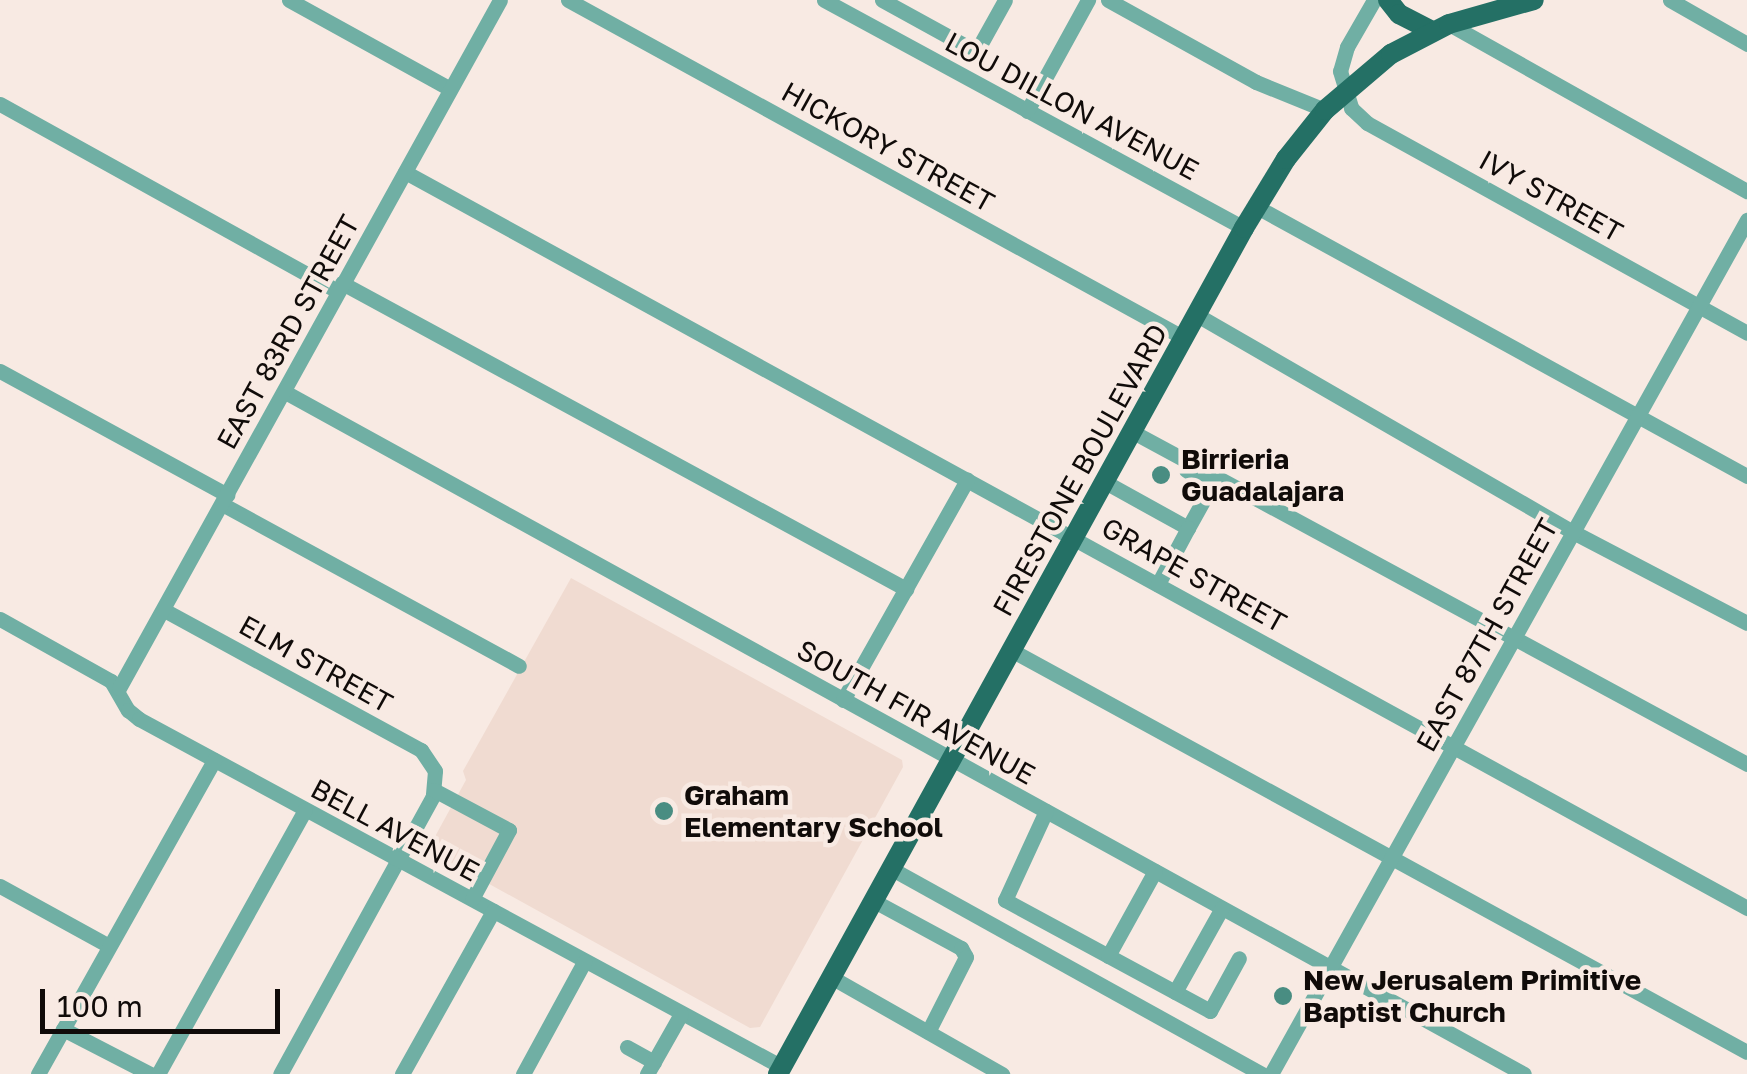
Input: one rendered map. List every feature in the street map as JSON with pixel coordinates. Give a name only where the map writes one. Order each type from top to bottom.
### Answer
[{"type":"main road","points":[[1388,0],[1400,14],[1440,28]]},
{"type":"main road","name":"FIRESTONE BOULEVARD","points":[[780,1070],[1244,228],[1286,159],[1343,92],[1391,54],[1489,4],[1534,0]]},
{"type":"street","points":[[289,0],[450,88]]},
{"type":"street","name":"EAST 83RD STREET","points":[[119,688],[500,0]]},
{"type":"street","name":"HICKORY STREET","points":[[568,0],[1184,338]]},
{"type":"street","name":"LOU DILLON AVENUE","points":[[824,0],[1244,228]]},
{"type":"street","points":[[882,0],[971,49],[980,46],[1005,0]]},
{"type":"street","points":[[1027,110],[1088,0]]},
{"type":"street","points":[[1108,0],[1256,82],[1325,110]]},
{"type":"street","points":[[1343,92],[1340,72],[1347,47],[1374,0]]},
{"type":"street","points":[[1670,0],[1747,44]]},
{"type":"street","points":[[1440,28],[1747,191]]},
{"type":"street","name":"IVY STREET","points":[[1343,92],[1351,108],[1367,123],[1747,333]]},
{"type":"street","points":[[0,104],[906,590]]},
{"type":"street","name":"GRAPE STREET","points":[[405,172],[1747,908]]},
{"type":"street","points":[[1258,207],[1747,476]]},
{"type":"street","name":"EAST 87TH STREET","points":[[1271,1074],[1747,220]]},
{"type":"street","points":[[1197,314],[1574,532],[1747,623]]},
{"type":"street","points":[[0,371],[518,666]]},
{"type":"street","name":"SOUTH FIR AVENUE","points":[[285,392],[1524,1074]]},
{"type":"street","points":[[1132,432],[1747,764]]},
{"type":"street","points":[[1158,584],[1208,492],[1200,478],[1172,462],[1167,450]]},
{"type":"street","points":[[843,700],[967,480]]},
{"type":"street","points":[[1105,482],[1188,528]]},
{"type":"street","name":"ELM STREET","points":[[164,610],[420,750],[435,771],[434,790]]},
{"type":"street","name":"BELL AVENUE","points":[[0,619],[119,688],[128,710],[139,719],[780,1070]]},
{"type":"street","points":[[1012,651],[1747,1052]]},
{"type":"street","points":[[38,1074],[214,760]]},
{"type":"street","points":[[280,1074],[434,790],[509,830],[472,899]]},
{"type":"street","points":[[158,1074],[304,810]]},
{"type":"street","points":[[1046,811],[1005,900],[1210,1011],[1239,958]]},
{"type":"street","points":[[892,869],[1262,1074]]},
{"type":"street","points":[[1108,956],[1156,870]]},
{"type":"street","points":[[0,886],[109,946]]},
{"type":"street","points":[[874,901],[961,948],[966,957],[928,1032]]},
{"type":"street","points":[[1175,992],[1222,908]]},
{"type":"street","points":[[402,1074],[493,912]]},
{"type":"street","points":[[524,1074],[584,962]]},
{"type":"street","points":[[832,977],[1002,1074]]},
{"type":"street","points":[[627,1047],[650,1068],[681,1014]]},
{"type":"street","points":[[64,1029],[150,1074]]},
{"type":"shaded area","name":"Graham Elementary School","points":[[571,578],[902,760],[903,767],[760,1027],[750,1028],[435,854],[432,842],[466,780],[463,771]]},
{"type":"place","name":"Birrieria Guadalajara","points":[[1161,475]]},
{"type":"place","name":"Graham Elementary School","points":[[664,811]]},
{"type":"place","name":"New Jerusalem Primitive Baptist Church","points":[[1283,996]]}]
